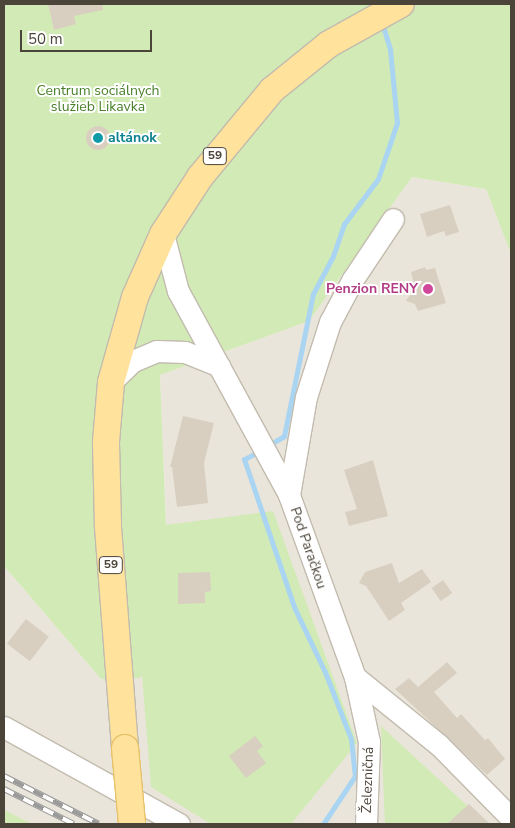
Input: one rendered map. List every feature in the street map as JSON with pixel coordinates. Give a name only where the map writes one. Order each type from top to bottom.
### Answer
[{"type":"main road","name":"59","points":[[132,824],[106,482],[111,382],[135,297],[163,234],[217,153],[272,90],[329,44],[360,25],[401,4]]},
{"type":"street","points":[[289,495],[306,397],[330,322],[393,219]]},
{"type":"street","name":"Pod Paračkou","points":[[163,234],[178,291],[289,495],[355,677]]},
{"type":"street","points":[[111,382],[133,361],[156,351],[185,352],[219,366]]},
{"type":"street","points":[[355,677],[439,745],[511,818]]},
{"type":"street","name":"Železničná","points":[[355,677],[369,742],[366,824]]},
{"type":"street","points":[[4,728],[179,824]]},
{"type":"shaded area","points":[[412,177],[486,189],[511,254],[511,824],[4,824],[4,566],[101,679],[167,544],[160,375],[309,321]]},
{"type":"green space","name":"Centrum sociálnych služieb Likavka","points":[[4,4],[511,4],[511,254],[486,189],[412,177],[309,321],[160,375],[166,525],[273,511],[357,743],[291,824],[211,824],[151,787],[142,675],[140,678],[101,679],[4,566]]},
{"type":"green space","points":[[381,726],[487,824],[385,824]]},
{"type":"green space","points":[[4,810],[32,824],[4,824]]},
{"type":"building","points":[[48,4],[102,4],[103,10],[74,16],[76,24],[54,30]]},
{"type":"building","name":"altánok","points":[[98,126],[107,129],[110,138],[107,147],[98,150],[89,147],[86,138],[89,129]]},
{"type":"building","points":[[450,205],[459,232],[446,236],[444,231],[427,237],[420,214]]},
{"type":"building","points":[[425,267],[426,270],[435,268],[446,303],[418,311],[415,304],[406,301],[412,292],[410,284],[414,284],[411,272]]},
{"type":"building","points":[[183,416],[214,423],[204,463],[208,503],[177,507],[172,467],[170,467]]},
{"type":"building","points":[[373,460],[388,516],[349,526],[345,512],[357,509],[344,470]]},
{"type":"building","points":[[392,563],[399,583],[422,569],[431,582],[401,603],[405,610],[389,621],[366,586],[359,583],[365,572]]},
{"type":"building","points":[[210,572],[211,591],[205,592],[205,603],[178,604],[178,573]]},
{"type":"building","points":[[443,580],[452,593],[441,601],[432,588]]},
{"type":"building","points":[[26,619],[49,637],[30,661],[7,643]]},
{"type":"building","points":[[447,662],[457,673],[434,692],[457,718],[461,714],[485,740],[488,738],[505,759],[487,775],[395,689],[409,678],[418,687]]},
{"type":"building","points":[[255,736],[263,746],[257,751],[266,763],[246,778],[229,756]]},
{"type":"building","points":[[469,804],[490,824],[447,824]]},
{"type":"waterway","points":[[267,446],[284,436],[313,294],[333,256],[344,224],[378,179],[397,123],[390,49],[382,23]]},
{"type":"waterway","points":[[260,451],[244,459],[294,607],[325,672],[351,739],[355,776],[323,824]]},
{"type":"railway","points":[[4,776],[99,824]]},
{"type":"railway","points":[[4,789],[74,824]]},
{"type":"place","name":"altánok","points":[[98,138]]},
{"type":"place","name":"Penzion RENY","points":[[428,289]]}]
